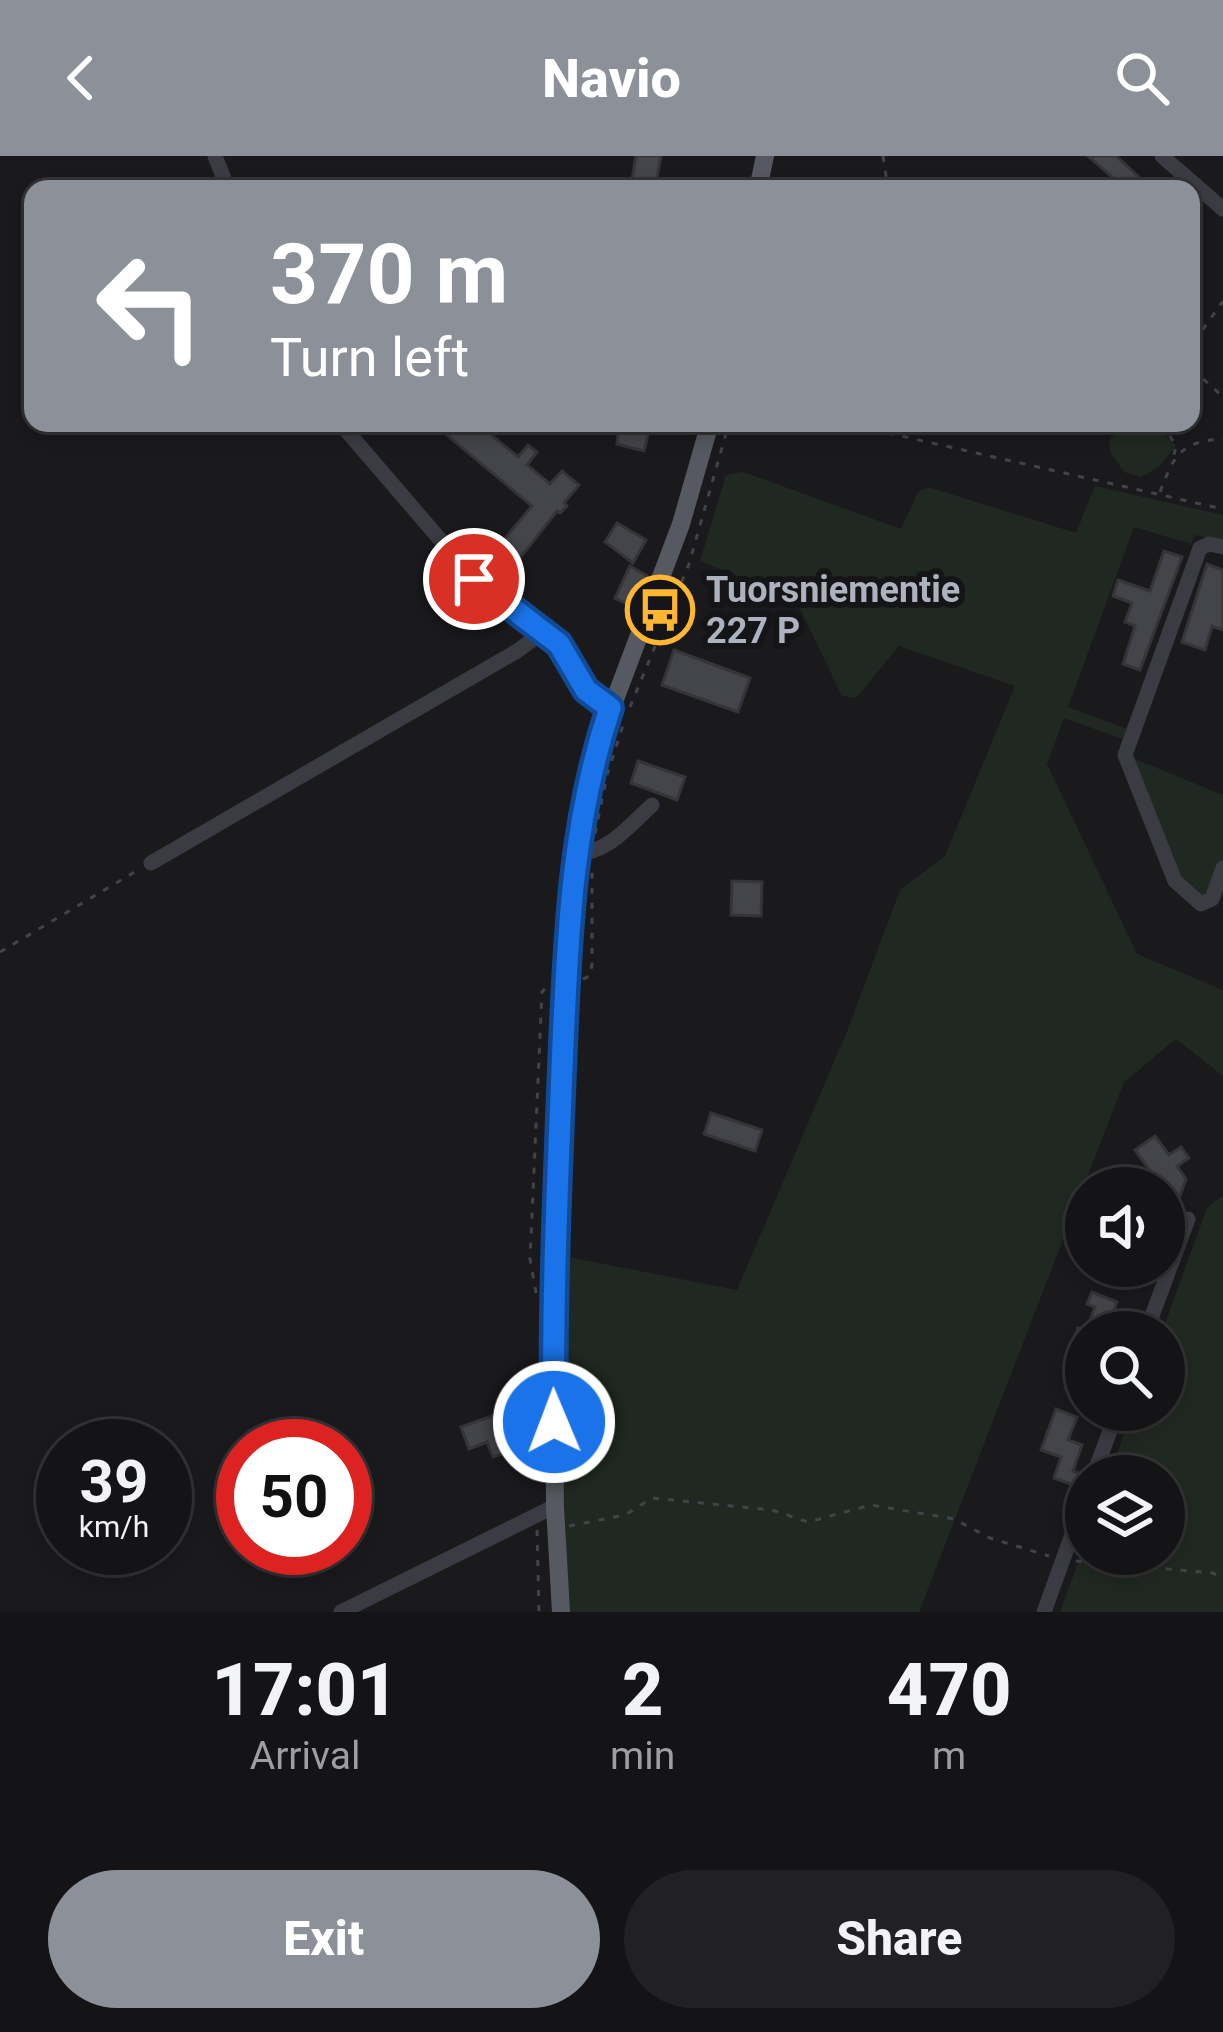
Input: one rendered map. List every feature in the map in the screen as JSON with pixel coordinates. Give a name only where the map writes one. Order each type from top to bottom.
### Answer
[{"type":"main road","points":[[561,1612],[548,1510],[553,1266],[565,981],[584,854],[588,777],[681,524],[707,432]]},
{"type":"street","points":[[1162,156],[1190,180]]},
{"type":"street","points":[[1200,189],[1223,209]]},
{"type":"street","points":[[348,432],[474,579],[559,644],[593,698],[610,708]]},
{"type":"street","points":[[1223,547],[1209,544],[1200,548],[1125,754],[1183,891],[1201,904],[1212,899],[1223,868]]},
{"type":"street","points":[[151,863],[542,633]]},
{"type":"street","points":[[584,854],[609,844],[652,805]]},
{"type":"street","points":[[1154,1311],[1187,1219]]},
{"type":"street","points":[[341,1612],[548,1510]]},
{"type":"street","points":[[1044,1612],[1065,1554]]},
{"type":"path","points":[[1200,332],[1223,302]]},
{"type":"path","points":[[1200,376],[1223,397]]},
{"type":"path","points":[[536,1292],[530,1259],[542,992],[552,982],[590,976],[584,854],[626,716],[693,552],[727,432]]},
{"type":"path","points":[[884,432],[1223,509]]},
{"type":"path","points":[[1160,494],[1176,446],[1167,432]]},
{"type":"path","points":[[1173,460],[1190,443],[1223,439]]},
{"type":"path","points":[[0,952],[151,863]]},
{"type":"path","points":[[539,1612],[535,1552],[548,1510],[567,1527],[625,1515],[652,1498],[772,1510],[808,1522],[871,1504],[955,1519],[990,1538],[1063,1560],[1213,1573],[1223,1578]]},
{"type":"shaded area","points":[[1116,432],[1163,432],[1176,446],[1159,467],[1141,477],[1124,472],[1110,452],[1109,441]]},
{"type":"shaded area","points":[[743,472],[901,529],[918,492],[928,487],[1076,533],[1095,486],[1223,515],[1223,541],[1195,535],[1191,544],[1134,527],[1068,707],[1127,729],[1123,739],[1064,718],[1047,764],[1137,954],[1223,990],[1223,1076],[1176,1039],[1124,1082],[1091,1167],[1065,1167],[1065,1235],[919,1612],[569,1612],[561,1420],[563,1256],[737,1290],[848,1029],[900,890],[945,856],[1015,686],[899,646],[856,698],[842,696],[795,598],[700,561],[726,475]]},
{"type":"shaded area","points":[[1125,755],[1223,795],[1223,868],[1212,899],[1183,891]]},
{"type":"shaded area","points":[[1223,1195],[1223,1612],[1060,1612],[1074,1575],[1185,1575],[1185,1455],[1117,1455],[1125,1431],[1185,1431],[1185,1311],[1170,1311],[1178,1287],[1185,1287],[1185,1269],[1207,1208]]},
{"type":"building","points":[[636,156],[661,156],[657,180],[632,180]]},
{"type":"building","points":[[1088,156],[1116,156],[1142,180],[1116,180]]},
{"type":"building","points":[[443,432],[488,432],[518,457],[528,445],[537,452],[527,465],[550,484],[562,471],[579,485],[564,503],[567,506],[557,511],[505,577],[486,561],[532,506]]},
{"type":"building","points":[[618,432],[649,432],[644,451],[617,444]]},
{"type":"building","points":[[617,523],[646,540],[633,563],[605,542]]},
{"type":"building","points":[[1164,551],[1182,557],[1140,670],[1123,664],[1135,626],[1125,622],[1132,603],[1113,596],[1118,580],[1150,591]]},
{"type":"building","points":[[1207,564],[1223,570],[1223,630],[1212,626],[1205,650],[1182,642]]},
{"type":"building","points":[[630,566],[647,576],[634,608],[615,598]]},
{"type":"building","points":[[674,650],[750,678],[738,712],[662,685]]},
{"type":"building","points":[[638,761],[685,777],[677,800],[631,783]]},
{"type":"building","points":[[732,881],[762,882],[761,916],[731,915]]},
{"type":"building","points":[[711,1113],[762,1130],[755,1151],[704,1134]]},
{"type":"building","points":[[1155,1136],[1169,1155],[1181,1147],[1189,1158],[1178,1167],[1147,1167],[1135,1150]]},
{"type":"building","points":[[1092,1292],[1117,1302],[1113,1311],[1094,1311],[1095,1307],[1087,1304]]},
{"type":"building","points":[[1056,1409],[1065,1412],[1065,1431],[1072,1431],[1068,1440],[1082,1445],[1079,1455],[1065,1455],[1065,1482],[1054,1478],[1061,1457],[1041,1450]]},
{"type":"building","points":[[495,1415],[508,1452],[493,1457],[487,1442],[469,1449],[461,1427]]},
{"type":"place","name":"Tuorsniementie 227 P","points":[[660,610]]},
{"type":"route","points":[[474,579],[559,644],[586,690],[610,708],[580,812],[568,947],[553,1266],[554,1422]]}]
